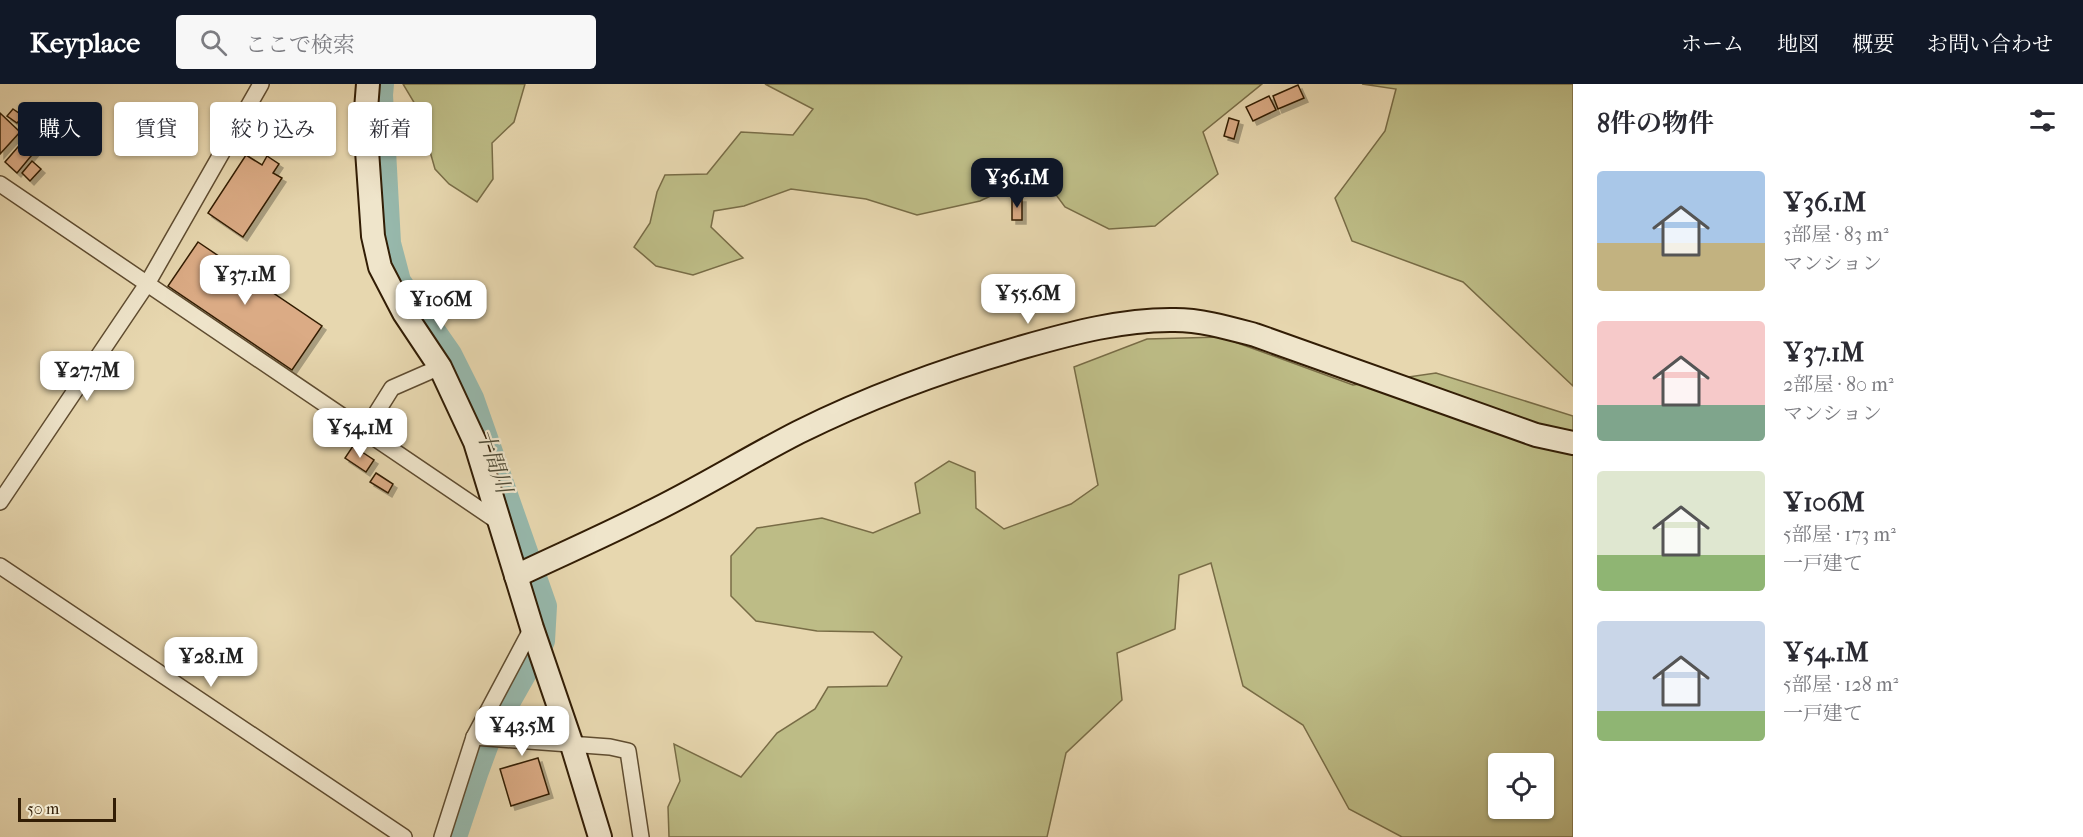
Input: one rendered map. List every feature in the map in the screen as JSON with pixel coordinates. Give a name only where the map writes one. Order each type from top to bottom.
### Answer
[{"type":"street","points":[[0,502],[147,284],[261,84]]},
{"type":"street","points":[[368,84],[365,122],[373,236],[380,267],[404,313],[440,367],[475,442],[600,837]]},
{"type":"street","points":[[0,184],[500,523]]},
{"type":"street","points":[[516,576],[648,514],[800,432],[884,393],[927,376],[1034,344],[1141,321],[1176,320],[1211,324],[1255,335],[1536,435],[1573,443]]},
{"type":"street","points":[[364,431],[392,388],[440,367]]},
{"type":"street","points":[[0,566],[404,837]]},
{"type":"street","points":[[442,837],[474,737],[532,628]]},
{"type":"street","points":[[474,737],[610,747],[628,752],[641,837]]},
{"type":"shaded area","points":[[403,84],[525,84],[514,122],[492,143],[493,179],[477,202],[449,184],[435,169],[431,156],[432,102],[414,102]]},
{"type":"shaded area","points":[[765,84],[1262,84],[1203,132],[1218,174],[1155,226],[1109,229],[1065,207],[1040,173],[980,201],[917,215],[866,199],[791,189],[744,206],[714,211],[711,227],[743,258],[693,275],[656,266],[634,247],[650,223],[657,192],[665,175],[707,174],[741,132],[793,135],[813,109]]},
{"type":"shaded area","points":[[1362,84],[1573,84],[1573,386],[1463,282],[1352,241],[1335,198],[1385,131],[1396,89]]},
{"type":"shaded area","points":[[1221,337],[1353,385],[1436,373],[1573,416],[1573,837],[1402,837],[1349,809],[1303,725],[1243,686],[1211,563],[1179,575],[1175,629],[1117,653],[1122,700],[1066,753],[1047,837],[669,837],[668,807],[680,781],[674,744],[741,777],[777,733],[815,709],[828,687],[887,686],[902,657],[873,632],[817,631],[756,621],[731,596],[731,556],[757,528],[822,518],[873,533],[920,513],[915,483],[949,461],[975,472],[976,508],[1004,529],[1071,504],[1098,485],[1074,367],[1147,339]]},
{"type":"building","points":[[1298,85],[1304,98],[1278,109],[1273,96]]},
{"type":"building","points":[[1269,96],[1276,110],[1253,121],[1246,107]]},
{"type":"building","points":[[13,109],[18,112],[18,122],[17,123],[7,116]]},
{"type":"building","points":[[0,113],[18,130],[18,134],[0,154]]},
{"type":"building","points":[[1229,118],[1239,121],[1234,139],[1224,136]]},
{"type":"building","points":[[18,147],[18,156],[31,156],[17,173],[5,162]]},
{"type":"building","points":[[245,156],[262,165],[267,156],[279,164],[273,173],[282,178],[243,237],[208,213]]},
{"type":"building","points":[[32,161],[41,169],[30,181],[22,173]]},
{"type":"building","points":[[1012,198],[1022,198],[1022,220],[1012,220]]},
{"type":"building","points":[[198,242],[322,326],[292,370],[168,286]]},
{"type":"building","points":[[353,446],[374,460],[366,472],[345,458]]},
{"type":"building","points":[[376,473],[393,484],[388,493],[370,482]]},
{"type":"building","points":[[538,758],[549,794],[511,806],[500,769]]},
{"type":"waterway","name":"十間川","points":[[382,84],[389,243],[399,281],[450,354],[472,398],[545,606],[543,641],[491,733],[455,837]]}]
